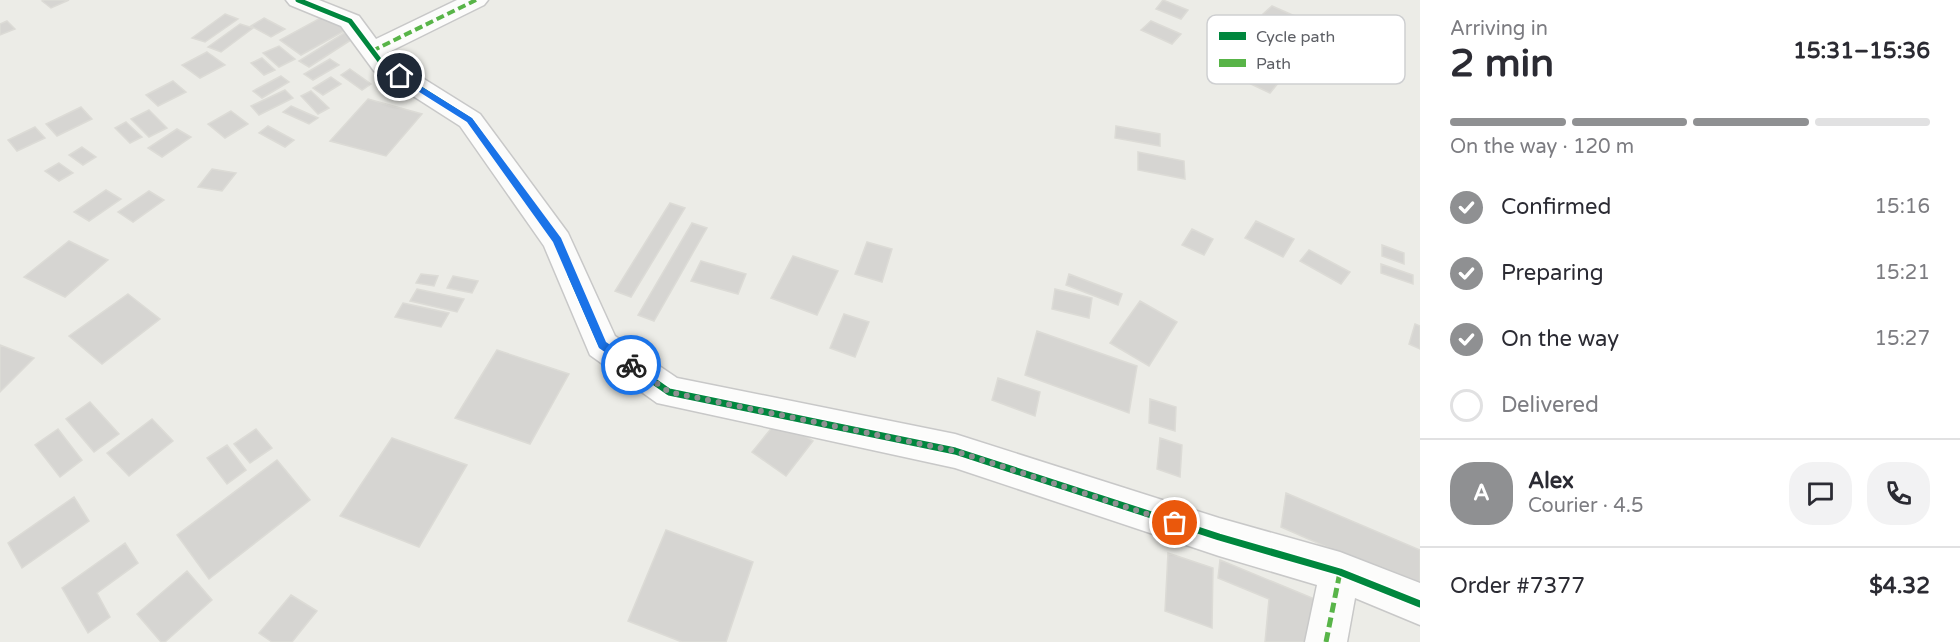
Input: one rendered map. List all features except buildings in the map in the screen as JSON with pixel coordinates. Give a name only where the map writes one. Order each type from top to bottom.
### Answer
[{"type":"street","points":[[297,0],[350,21],[383,65],[470,120],[557,241],[602,345],[669,392],[955,451],[1219,537],[1340,572],[1420,604]]},
{"type":"street","points":[[372,51],[476,0]]},
{"type":"street","points":[[1326,642],[1340,572]]},
{"type":"marked path","points":[[372,51],[476,0]]},
{"type":"marked path","points":[[1326,642],[1340,572]]},
{"type":"cycle path","points":[[298,0],[350,21],[383,65],[470,120],[557,241],[602,345],[669,392],[955,451],[1219,537],[1340,572],[1420,604]]},
{"type":"way so far","points":[[631,365],[669,392],[955,451],[1175,523]]},
{"type":"route","points":[[400,76],[470,120],[557,241],[602,345],[631,365]]}]
